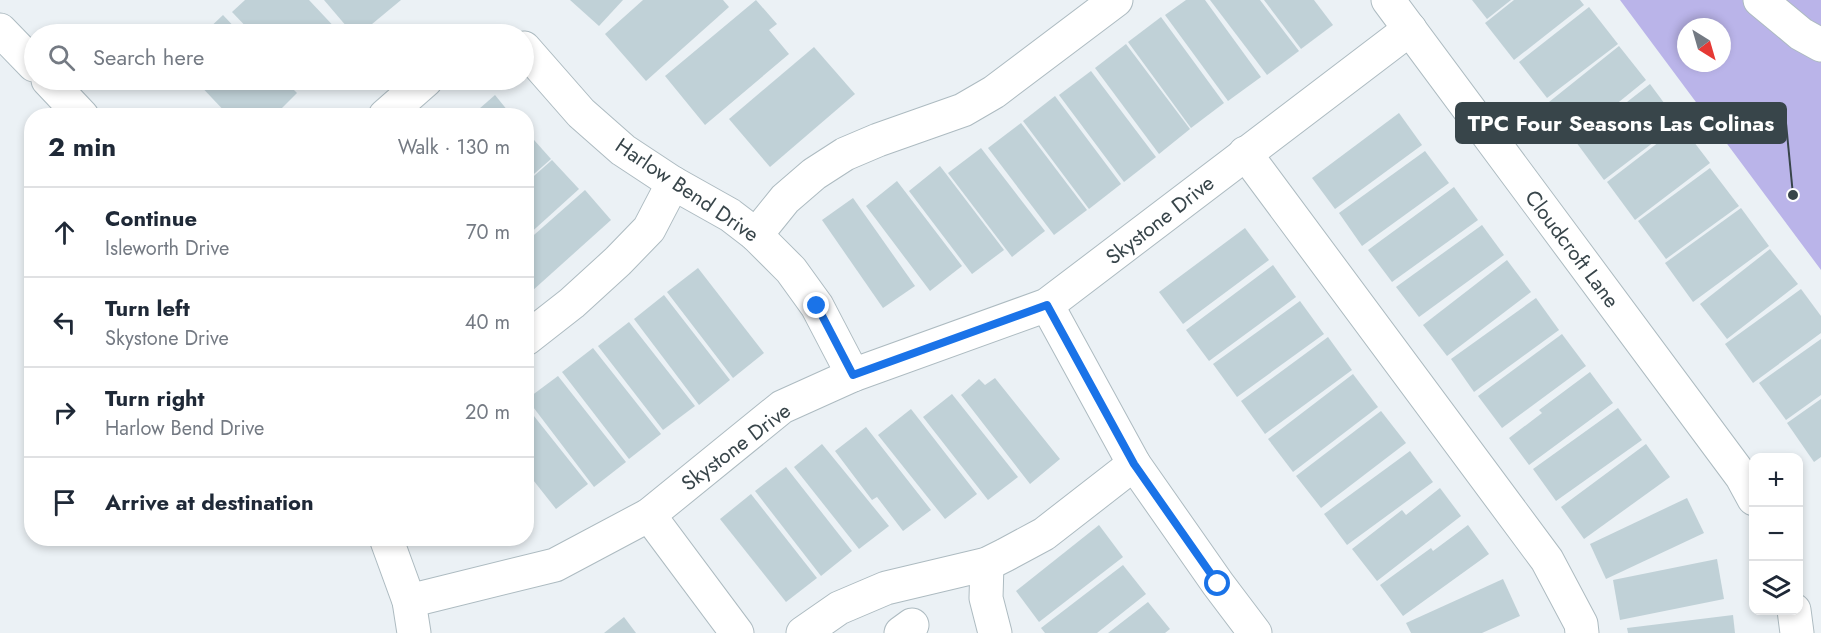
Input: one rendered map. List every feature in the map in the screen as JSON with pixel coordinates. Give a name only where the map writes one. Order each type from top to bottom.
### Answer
[{"type":"street","points":[[756,235],[785,199],[814,174],[845,154],[963,110],[994,92],[1116,0]]},
{"type":"street","name":"Cloudcroft Lane","points":[[1388,0],[1742,477],[1749,490]]},
{"type":"street","points":[[1760,0],[1801,34],[1821,45]]},
{"type":"street","name":"Skystone Drive","points":[[409,601],[555,566],[649,515],[782,407],[853,375],[1047,305],[1410,29]]},
{"type":"street","points":[[0,30],[24,55]]},
{"type":"street","name":"Harlow Bend Drive","points":[[534,59],[581,113],[623,150],[673,183],[730,215],[756,235],[791,270],[817,306],[853,375]]},
{"type":"street","points":[[57,90],[74,108]]},
{"type":"street","points":[[394,108],[415,90]]},
{"type":"street","points":[[1245,153],[1547,560],[1581,624],[1582,633]]},
{"type":"street","points":[[534,333],[572,303],[649,229],[673,183]]},
{"type":"street","points":[[1047,305],[1134,464],[1255,633]]},
{"type":"street","points":[[803,633],[839,608],[886,588],[987,564],[1044,534],[1134,464]]},
{"type":"street","points":[[649,515],[737,633]]},
{"type":"street","points":[[389,546],[409,601],[414,633]]},
{"type":"street","points":[[987,564],[986,598],[995,633]]},
{"type":"street","points":[[1795,615],[1797,633]]},
{"type":"shaded area","points":[[1620,0],[1821,0],[1821,270]]},
{"type":"building","points":[[245,0],[309,0],[332,24],[243,24],[232,12]]},
{"type":"building","points":[[324,0],[401,0],[372,24],[344,24]]},
{"type":"building","points":[[570,0],[623,0],[599,26]]},
{"type":"building","points":[[643,0],[723,0],[729,7],[646,81],[605,34]]},
{"type":"building","points":[[756,0],[777,24],[769,30],[789,54],[705,125],[665,76]]},
{"type":"building","points":[[1186,0],[1205,0],[1261,77],[1228,101],[1165,15]]},
{"type":"building","points":[[1210,0],[1260,0],[1299,51],[1267,75]]},
{"type":"building","points":[[1264,0],[1314,0],[1333,25],[1301,49]]},
{"type":"building","points":[[1472,0],[1511,0],[1487,19]]},
{"type":"building","points":[[1514,0],[1580,0],[1584,5],[1514,60],[1485,23]]},
{"type":"building","points":[[1589,7],[1618,44],[1547,98],[1519,62]]},
{"type":"building","points":[[223,15],[232,24],[214,24]]},
{"type":"building","points":[[1161,17],[1224,103],[1191,128],[1128,42]]},
{"type":"building","points":[[1126,44],[1190,129],[1159,154],[1095,68]]},
{"type":"building","points":[[1619,46],[1646,80],[1577,136],[1549,102]]},
{"type":"building","points":[[814,47],[855,94],[770,167],[729,119]]},
{"type":"building","points":[[1091,71],[1156,157],[1124,182],[1059,95]]},
{"type":"building","points":[[1650,84],[1679,123],[1604,180],[1576,142]]},
{"type":"building","points":[[204,90],[294,90],[297,93],[282,108],[221,108]]},
{"type":"building","points":[[495,95],[506,108],[480,108]]},
{"type":"building","points":[[1055,96],[1121,184],[1089,209],[1023,121]]},
{"type":"building","points":[[1399,113],[1422,145],[1335,209],[1312,178]]},
{"type":"building","points":[[1021,123],[1087,210],[1054,235],[988,148]]},
{"type":"building","points":[[1681,125],[1710,163],[1635,220],[1607,182]]},
{"type":"building","points":[[534,140],[551,159],[534,174]]},
{"type":"building","points":[[981,148],[1045,231],[1012,257],[948,173]]},
{"type":"building","points":[[1425,151],[1449,183],[1362,246],[1339,213]]},
{"type":"building","points":[[552,160],[579,189],[534,230],[534,176]]},
{"type":"building","points":[[940,166],[1004,250],[972,274],[909,191]]},
{"type":"building","points":[[1710,168],[1739,206],[1666,259],[1638,221]]},
{"type":"building","points":[[897,181],[962,266],[930,291],[866,206]]},
{"type":"building","points":[[1454,187],[1478,220],[1392,282],[1368,250]]},
{"type":"building","points":[[585,190],[611,220],[534,289],[534,235]]},
{"type":"building","points":[[853,198],[915,286],[883,308],[822,220]]},
{"type":"building","points":[[1741,208],[1769,246],[1693,302],[1665,263]]},
{"type":"building","points":[[1482,225],[1504,255],[1419,317],[1396,287]]},
{"type":"building","points":[[1245,228],[1269,260],[1183,324],[1159,292]]},
{"type":"building","points":[[1770,249],[1798,284],[1727,339],[1700,304]]},
{"type":"building","points":[[1507,260],[1531,292],[1447,356],[1423,325]]},
{"type":"building","points":[[1273,265],[1296,297],[1209,361],[1186,330]]},
{"type":"building","points":[[698,268],[764,353],[733,378],[667,292]]},
{"type":"building","points":[[1801,289],[1821,316],[1821,333],[1753,383],[1725,344]]},
{"type":"building","points":[[664,295],[730,380],[699,405],[634,319]]},
{"type":"building","points":[[1536,298],[1559,330],[1474,392],[1451,359]]},
{"type":"building","points":[[1300,301],[1324,334],[1237,397],[1213,364]]},
{"type":"building","points":[[629,322],[695,406],[663,430],[598,346]]},
{"type":"building","points":[[1562,334],[1586,366],[1502,428],[1478,396]]},
{"type":"building","points":[[1328,337],[1352,370],[1265,434],[1241,401]]},
{"type":"building","points":[[1821,339],[1821,395],[1786,420],[1759,383]]},
{"type":"building","points":[[593,348],[661,434],[629,459],[562,372]]},
{"type":"building","points":[[1590,372],[1613,403],[1529,465],[1509,438],[1542,413],[1539,410]]},
{"type":"building","points":[[1353,374],[1378,407],[1293,472],[1268,439]]},
{"type":"building","points":[[558,376],[626,462],[594,487],[534,408],[534,394]]},
{"type":"building","points":[[995,378],[1060,459],[1030,484],[961,395],[979,379],[985,385]]},
{"type":"building","points":[[952,394],[1018,477],[988,500],[923,417]]},
{"type":"building","points":[[1821,399],[1821,457],[1814,462],[1787,423]]},
{"type":"building","points":[[1618,408],[1642,440],[1556,501],[1533,469]]},
{"type":"building","points":[[911,409],[977,494],[945,519],[878,435]]},
{"type":"building","points":[[1381,411],[1406,443],[1321,508],[1296,476]]},
{"type":"building","points":[[534,416],[588,484],[556,509],[534,481]]},
{"type":"building","points":[[866,427],[931,510],[903,531],[877,497],[872,500],[835,451]]},
{"type":"building","points":[[822,444],[889,526],[859,549],[794,467]]},
{"type":"building","points":[[1646,444],[1670,477],[1584,539],[1561,507]]},
{"type":"building","points":[[1410,451],[1433,482],[1347,545],[1324,514]]},
{"type":"building","points":[[786,467],[852,551],[821,576],[755,491]]},
{"type":"building","points":[[1440,488],[1461,516],[1377,581],[1352,549],[1402,510],[1406,515]]},
{"type":"building","points":[[751,494],[817,578],[786,602],[720,519]]},
{"type":"building","points":[[1687,498],[1704,533],[1606,579],[1590,544]]},
{"type":"building","points":[[1099,525],[1123,557],[1039,622],[1016,591]]},
{"type":"building","points":[[1468,525],[1489,554],[1403,616],[1380,585],[1431,548],[1433,551]]},
{"type":"building","points":[[1717,559],[1724,599],[1620,620],[1613,580]]},
{"type":"building","points":[[1123,565],[1146,594],[1097,633],[1045,633],[1041,628]]},
{"type":"building","points":[[1503,579],[1520,616],[1482,633],[1411,633],[1406,623]]},
{"type":"building","points":[[1148,602],[1170,629],[1165,633],[1108,633]]},
{"type":"building","points":[[1733,615],[1735,633],[1628,633],[1627,628]]},
{"type":"building","points":[[624,617],[636,633],[604,633]]},
{"type":"place","name":"TPC Four Seasons Las Colinas","points":[[1793,195]]},
{"type":"route","points":[[817,306],[853,375],[1047,305],[1134,464],[1218,584]]}]
